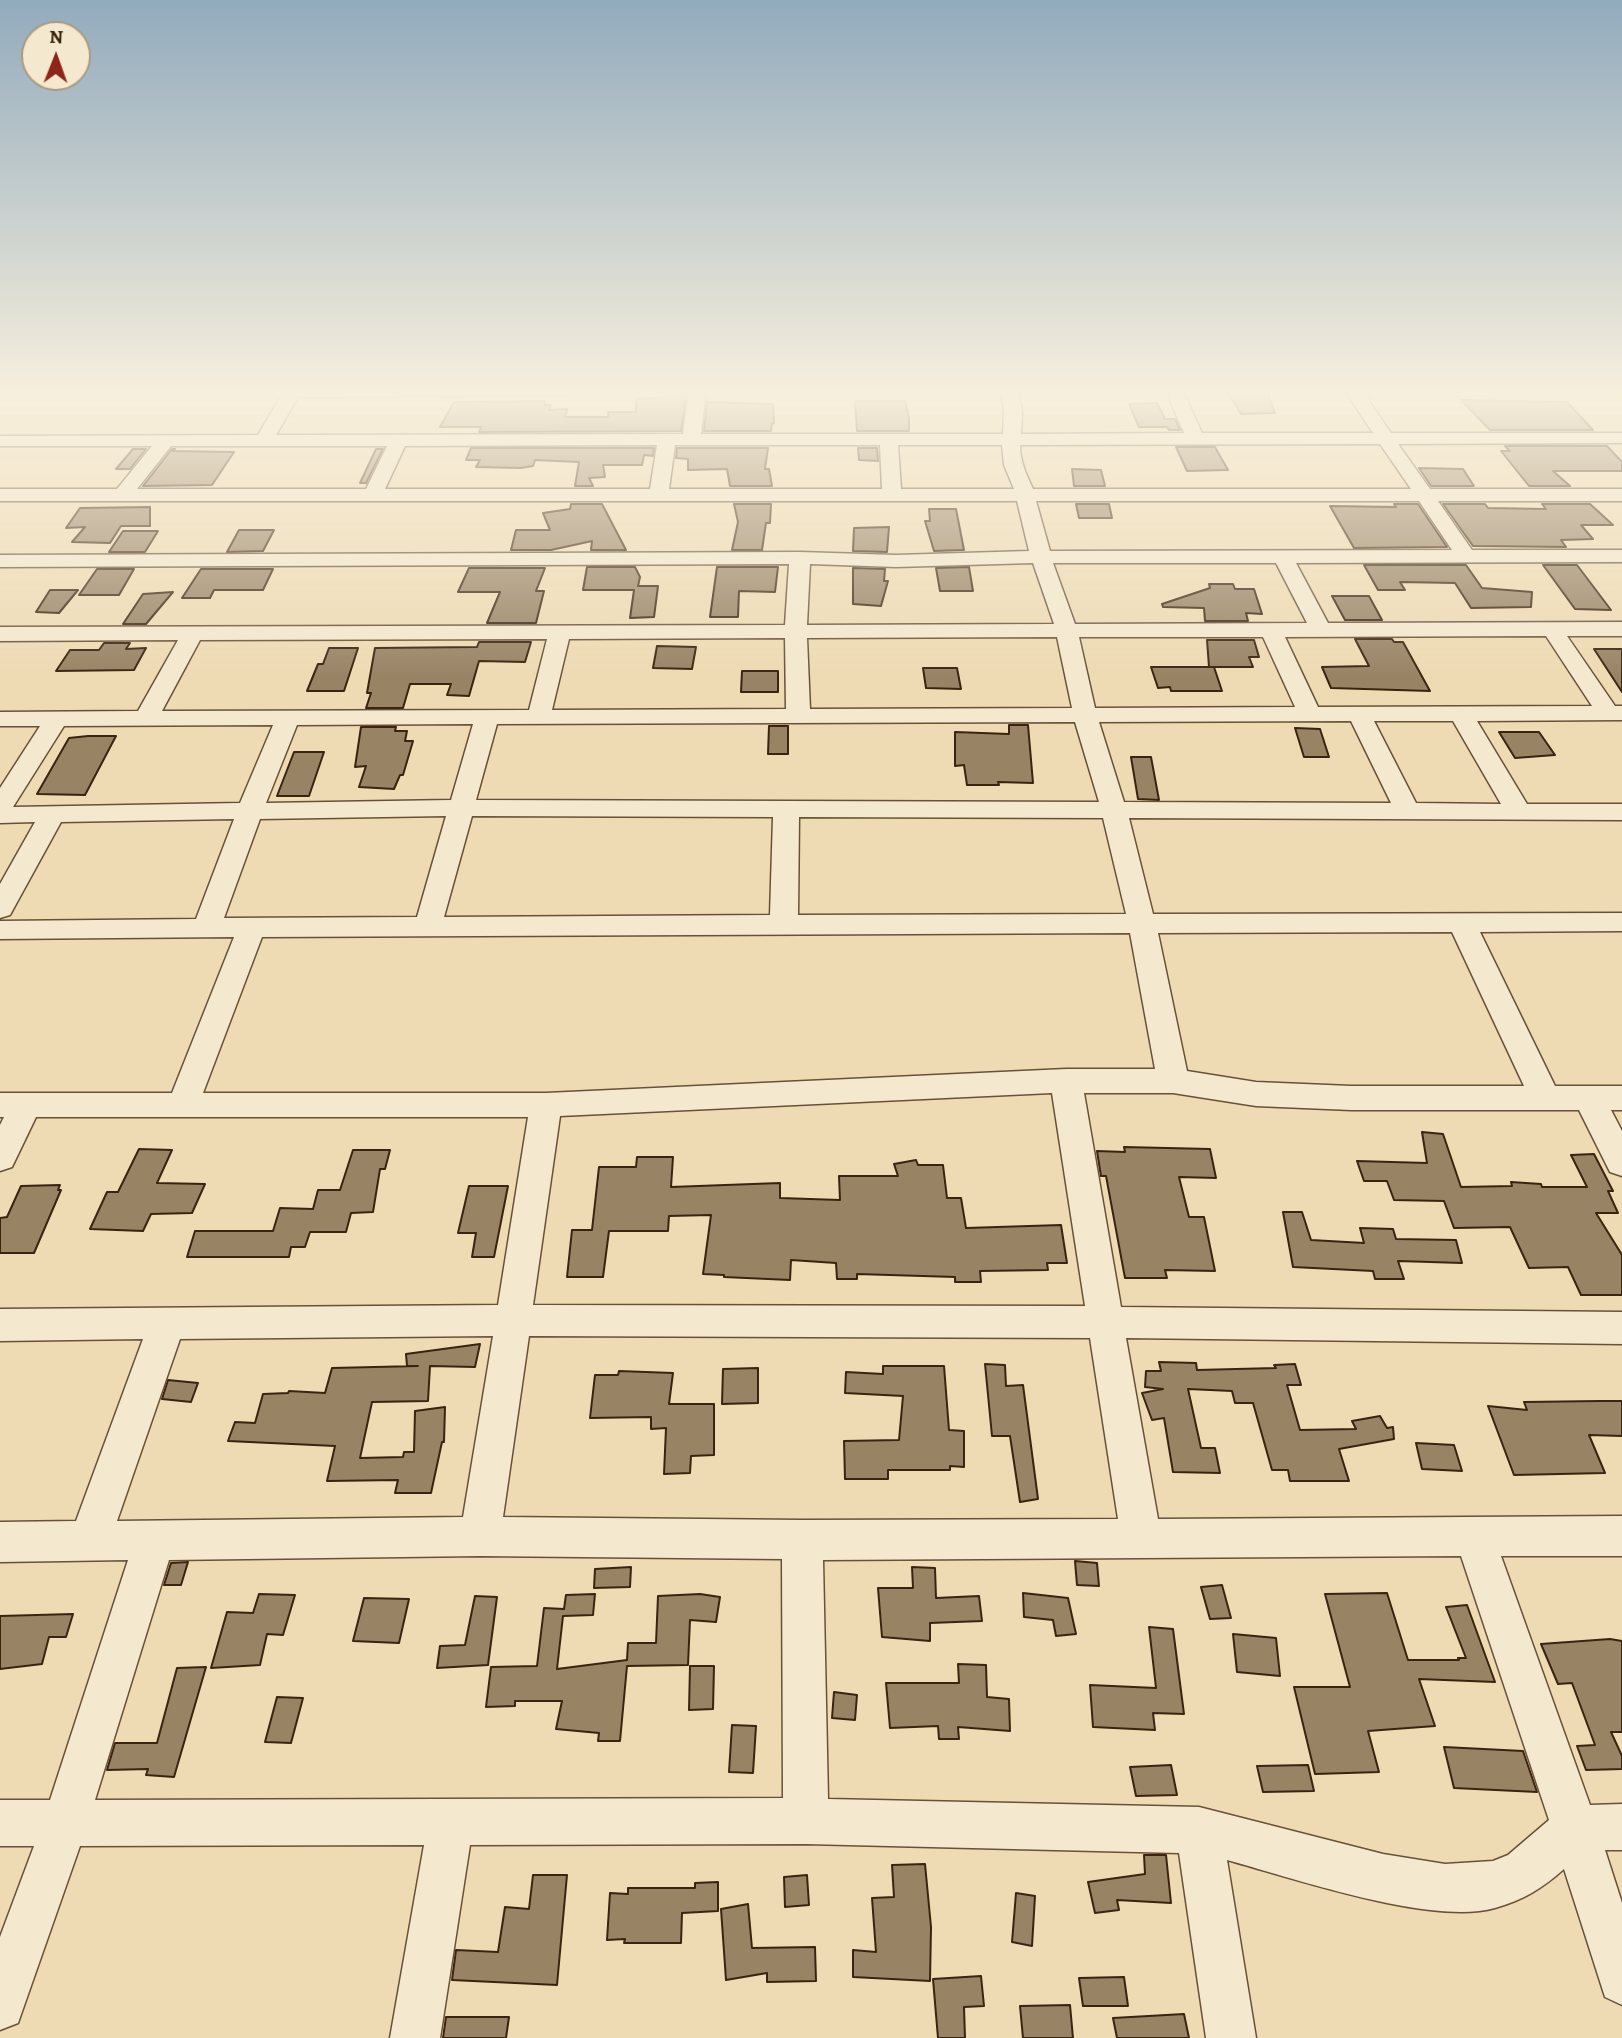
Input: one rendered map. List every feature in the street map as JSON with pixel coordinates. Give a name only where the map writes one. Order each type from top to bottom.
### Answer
[{"type":"street","points":[[122,495],[129,486]]},
{"type":"street","points":[[373,495],[377,486]]},
{"type":"street","points":[[659,495],[660,486]]},
{"type":"street","points":[[892,486],[892,495]]},
{"type":"street","points":[[1022,486],[1041,557],[1067,631],[1085,715],[1114,811],[1142,924],[1173,1080]]},
{"type":"street","points":[[1418,486],[1467,556]]},
{"type":"street","points":[[0,495],[1622,495]]},
{"type":"street","points":[[0,561],[800,558],[897,561],[1041,557],[1622,556]]},
{"type":"street","points":[[1283,557],[1321,630]]},
{"type":"street","points":[[798,716],[796,631],[800,558]]},
{"type":"street","points":[[1552,629],[1615,713]]},
{"type":"street","points":[[0,634],[1622,629]]},
{"type":"street","points":[[1271,631],[1310,715]]},
{"type":"street","points":[[539,717],[559,632]]},
{"type":"street","points":[[146,719],[192,633]]},
{"type":"street","points":[[0,719],[1615,713]]},
{"type":"street","points":[[1359,714],[1408,812]]},
{"type":"street","points":[[1461,714],[1519,812]]},
{"type":"street","points":[[428,926],[487,716]]},
{"type":"street","points":[[206,929],[288,718]]},
{"type":"street","points":[[0,808],[56,719]]},
{"type":"street","points":[[0,815],[460,808],[1622,812]]},
{"type":"street","points":[[784,925],[786,809]]},
{"type":"street","points":[[0,909],[51,816]]},
{"type":"street","points":[[0,930],[1622,922]]},
{"type":"street","points":[[1462,923],[1545,1098]]},
{"type":"street","points":[[183,1105],[251,929]]},
{"type":"street","points":[[0,1158],[13,1105],[546,1105],[1066,1081],[1173,1080],[1256,1094],[1310,1097],[1590,1100],[1622,1098]]},
{"type":"street","points":[[1066,1081],[1141,1539]]},
{"type":"street","points":[[1590,1100],[1622,1163]]},
{"type":"street","points":[[480,1536],[546,1105]]},
{"type":"street","points":[[0,1325],[514,1320],[1106,1322],[1622,1328]]},
{"type":"street","points":[[89,1542],[167,1324]]},
{"type":"street","points":[[0,1542],[480,1536],[802,1540],[1622,1536]]},
{"type":"street","points":[[1474,1536],[1575,1828],[1622,1980]]},
{"type":"street","points":[[802,1540],[806,1821]]},
{"type":"street","points":[[0,2005],[65,1823],[155,1541]]},
{"type":"street","points":[[0,1823],[806,1821],[1199,1830],[1383,1878],[1445,1888],[1493,1885],[1524,1873],[1575,1828],[1622,1827]]},
{"type":"street","points":[[415,2038],[451,1822]]},
{"type":"street","points":[[1199,1830],[1231,2038]]},
{"type":"building","points":[[571,504],[602,504],[626,550],[591,550],[592,541],[551,550],[511,550],[516,530],[550,530],[543,513],[570,509]]},
{"type":"building","points":[[734,504],[771,504],[770,523],[766,523],[762,550],[732,550],[738,522]]},
{"type":"building","points":[[1076,504],[1109,504],[1112,518],[1079,518]]},
{"type":"building","points":[[1394,504],[1418,504],[1447,547],[1354,548],[1330,506],[1396,507]]},
{"type":"building","points":[[1443,504],[1546,509],[1542,504],[1590,504],[1613,525],[1581,525],[1593,539],[1561,540],[1566,547],[1473,546]]},
{"type":"building","points":[[150,507],[150,526],[121,526],[110,543],[72,542],[85,527],[66,528],[80,508]]},
{"type":"building","points":[[929,509],[956,509],[964,550],[934,551],[925,521],[930,521]]},
{"type":"building","points":[[889,527],[887,552],[853,551],[854,528]]},
{"type":"building","points":[[239,530],[274,530],[263,551],[227,552]]},
{"type":"building","points":[[123,531],[158,531],[145,552],[109,552]]},
{"type":"building","points":[[1364,565],[1466,565],[1482,588],[1532,592],[1531,607],[1471,608],[1455,583],[1400,582],[1405,590],[1378,590]]},
{"type":"building","points":[[1543,565],[1577,565],[1611,610],[1575,609]]},
{"type":"building","points":[[587,567],[635,567],[640,577],[638,586],[658,586],[654,617],[630,618],[634,590],[583,590]]},
{"type":"building","points":[[717,567],[778,567],[775,592],[739,591],[738,617],[710,617]]},
{"type":"building","points":[[969,567],[973,591],[940,591],[936,568]]},
{"type":"building","points":[[469,568],[545,568],[536,591],[544,591],[536,623],[487,623],[500,592],[458,592]]},
{"type":"building","points":[[853,568],[885,569],[884,581],[888,581],[881,606],[853,604]]},
{"type":"building","points":[[97,569],[134,569],[119,595],[79,595]]},
{"type":"building","points":[[201,569],[273,569],[263,590],[214,590],[210,598],[182,598]]},
{"type":"building","points":[[1209,584],[1233,584],[1235,589],[1254,589],[1262,614],[1246,613],[1248,621],[1205,621],[1204,608],[1163,607],[1162,604],[1210,588]]},
{"type":"building","points":[[50,590],[78,590],[59,613],[36,612]]},
{"type":"building","points":[[173,592],[146,624],[123,624],[143,594]]},
{"type":"building","points":[[1332,596],[1369,596],[1382,620],[1345,620]]},
{"type":"building","points":[[1355,639],[1392,639],[1394,642],[1403,642],[1430,691],[1331,688],[1322,667],[1369,666]]},
{"type":"building","points":[[1207,640],[1254,640],[1259,657],[1249,657],[1253,667],[1209,667]]},
{"type":"building","points":[[479,642],[531,642],[525,662],[479,661],[469,696],[447,695],[451,684],[410,684],[403,708],[366,708],[371,693],[367,693],[375,648],[477,647]]},
{"type":"building","points":[[104,643],[130,643],[126,649],[146,648],[134,670],[56,671],[70,650],[99,650]]},
{"type":"building","points":[[657,646],[696,647],[692,669],[653,668]]},
{"type":"building","points":[[329,648],[358,648],[344,691],[307,691],[318,664],[323,664]]},
{"type":"building","points":[[1594,649],[1622,649],[1622,692]]},
{"type":"building","points":[[1151,667],[1214,667],[1222,691],[1171,691],[1170,687],[1158,688]]},
{"type":"building","points":[[923,668],[957,668],[961,689],[926,688]]},
{"type":"building","points":[[742,671],[778,671],[778,692],[741,692]]},
{"type":"building","points":[[1009,725],[1028,725],[1033,783],[967,785],[964,765],[955,766],[955,732],[1009,734]]},
{"type":"building","points":[[769,726],[788,726],[788,754],[768,754]]},
{"type":"building","points":[[361,727],[396,727],[395,731],[407,731],[405,741],[413,741],[403,775],[400,775],[394,789],[359,787],[366,766],[355,767]]},
{"type":"building","points":[[1295,728],[1320,729],[1329,757],[1304,757]]},
{"type":"building","points":[[1499,732],[1539,732],[1555,755],[1515,758]]},
{"type":"building","points":[[116,736],[85,795],[37,794],[69,738]]},
{"type":"building","points":[[294,752],[324,752],[309,796],[277,796]]},
{"type":"building","points":[[1131,757],[1151,757],[1159,800],[1138,799]]},
{"type":"building","points":[[1422,1132],[1443,1134],[1461,1187],[1512,1186],[1511,1182],[1541,1184],[1542,1187],[1587,1187],[1571,1155],[1594,1154],[1613,1191],[1608,1191],[1618,1213],[1596,1213],[1622,1255],[1622,1295],[1581,1295],[1568,1267],[1529,1268],[1510,1227],[1454,1228],[1444,1201],[1394,1200],[1387,1181],[1364,1181],[1357,1161],[1427,1163]]},
{"type":"building","points":[[1124,1147],[1210,1149],[1216,1178],[1179,1177],[1189,1217],[1204,1217],[1215,1271],[1165,1270],[1167,1278],[1125,1278],[1106,1176],[1101,1176],[1097,1151],[1125,1152]]},
{"type":"building","points":[[139,1149],[172,1150],[157,1183],[205,1184],[192,1213],[151,1214],[143,1231],[90,1229],[107,1192],[118,1192]]},
{"type":"building","points":[[353,1150],[390,1150],[385,1169],[380,1169],[373,1212],[351,1213],[346,1232],[310,1232],[305,1247],[291,1247],[289,1257],[187,1257],[195,1231],[273,1231],[280,1208],[313,1209],[318,1190],[340,1190]]},
{"type":"building","points":[[637,1157],[673,1157],[671,1187],[780,1183],[780,1198],[840,1200],[839,1176],[898,1176],[894,1164],[916,1160],[918,1165],[943,1165],[947,1198],[961,1198],[966,1228],[1061,1225],[1067,1263],[1047,1263],[1048,1270],[980,1271],[981,1282],[955,1282],[955,1277],[857,1274],[857,1279],[837,1279],[836,1263],[791,1260],[790,1280],[724,1277],[703,1274],[711,1215],[669,1216],[668,1231],[609,1231],[603,1277],[567,1277],[572,1230],[592,1230],[599,1167],[636,1167]]},
{"type":"building","points":[[60,1185],[58,1190],[61,1190],[34,1253],[0,1253],[0,1218],[7,1217],[21,1186]]},
{"type":"building","points":[[469,1186],[508,1186],[494,1257],[472,1257],[476,1233],[458,1233]]},
{"type":"building","points":[[1283,1212],[1302,1212],[1311,1240],[1364,1243],[1360,1228],[1393,1229],[1396,1239],[1456,1240],[1462,1263],[1398,1261],[1404,1279],[1375,1279],[1373,1271],[1293,1267]]},
{"type":"building","points":[[480,1344],[475,1367],[430,1366],[428,1401],[372,1402],[360,1458],[403,1457],[404,1452],[414,1452],[415,1411],[445,1407],[444,1442],[431,1493],[395,1493],[398,1480],[327,1481],[335,1446],[228,1441],[235,1422],[255,1423],[263,1394],[289,1391],[325,1393],[332,1368],[418,1366],[407,1366],[406,1354]]},
{"type":"building","points":[[1159,1362],[1196,1363],[1197,1370],[1276,1368],[1274,1365],[1295,1364],[1301,1385],[1287,1385],[1300,1430],[1356,1429],[1352,1421],[1380,1416],[1387,1428],[1393,1427],[1394,1439],[1339,1449],[1349,1481],[1290,1481],[1288,1470],[1272,1470],[1253,1403],[1235,1403],[1232,1391],[1188,1389],[1201,1448],[1215,1448],[1220,1473],[1173,1472],[1164,1418],[1152,1420],[1142,1393],[1163,1389],[1145,1387],[1146,1371],[1161,1371]]},
{"type":"building","points":[[985,1364],[1005,1365],[1006,1386],[1023,1385],[1038,1499],[1020,1502],[1010,1436],[992,1436]]},
{"type":"building","points":[[883,1366],[944,1366],[949,1430],[964,1431],[964,1467],[950,1466],[950,1470],[888,1470],[888,1479],[845,1479],[844,1441],[899,1440],[903,1396],[845,1393],[846,1372],[883,1374]]},
{"type":"building","points":[[758,1368],[758,1403],[722,1404],[723,1369]]},
{"type":"building","points":[[619,1371],[673,1373],[669,1404],[714,1404],[714,1455],[691,1456],[690,1473],[664,1474],[666,1428],[651,1429],[651,1417],[590,1418],[595,1375],[618,1375]]},
{"type":"building","points":[[168,1380],[198,1383],[191,1402],[162,1399]]},
{"type":"building","points":[[1622,1401],[1622,1436],[1589,1435],[1605,1473],[1514,1475],[1488,1406],[1527,1410],[1524,1402]]},
{"type":"building","points":[[1416,1443],[1454,1445],[1462,1471],[1422,1469]]},
{"type":"building","points":[[1075,1561],[1097,1563],[1099,1586],[1077,1585]]},
{"type":"building","points":[[188,1562],[181,1585],[164,1585],[171,1563]]},
{"type":"building","points":[[631,1567],[630,1587],[594,1588],[595,1569]]},
{"type":"building","points":[[912,1567],[935,1568],[936,1598],[979,1596],[982,1621],[930,1623],[930,1641],[882,1637],[878,1588],[913,1588]]},
{"type":"building","points":[[1222,1585],[1231,1618],[1210,1619],[1201,1587]]},
{"type":"building","points":[[1023,1593],[1068,1598],[1076,1634],[1056,1636],[1053,1620],[1024,1617]]},
{"type":"building","points":[[1387,1593],[1408,1660],[1466,1658],[1446,1607],[1467,1605],[1495,1682],[1419,1679],[1435,1726],[1368,1731],[1379,1772],[1315,1774],[1294,1687],[1350,1687],[1325,1594]]},
{"type":"building","points":[[259,1594],[295,1595],[283,1635],[267,1634],[260,1665],[211,1668],[227,1612],[253,1613]]},
{"type":"building","points":[[595,1594],[593,1615],[563,1616],[557,1669],[627,1660],[628,1643],[656,1643],[658,1596],[700,1594],[720,1597],[716,1622],[690,1620],[688,1665],[627,1666],[620,1741],[598,1741],[599,1733],[556,1729],[562,1701],[515,1701],[515,1706],[486,1707],[491,1667],[537,1666],[544,1608],[564,1609],[566,1595]]},
{"type":"building","points":[[475,1596],[497,1597],[488,1665],[437,1668],[440,1646],[465,1645]]},
{"type":"building","points":[[364,1598],[409,1599],[399,1643],[353,1641]]},
{"type":"building","points":[[73,1614],[66,1637],[49,1637],[42,1664],[0,1669],[0,1616]]},
{"type":"building","points":[[1149,1627],[1173,1629],[1184,1714],[1153,1713],[1155,1730],[1093,1727],[1090,1685],[1156,1688]]},
{"type":"building","points":[[1233,1634],[1276,1638],[1280,1676],[1237,1672]]},
{"type":"building","points":[[1610,1639],[1622,1641],[1622,1732],[1611,1732],[1622,1756],[1622,1769],[1586,1770],[1577,1746],[1595,1745],[1572,1683],[1558,1684],[1541,1644]]},
{"type":"building","points":[[958,1664],[986,1665],[987,1697],[1009,1699],[1010,1731],[958,1727],[959,1739],[939,1739],[938,1726],[890,1728],[886,1683],[959,1683]]},
{"type":"building","points":[[690,1666],[714,1666],[713,1709],[689,1710]]},
{"type":"building","points":[[206,1667],[174,1777],[146,1775],[148,1769],[107,1770],[115,1743],[157,1743],[177,1668]]},
{"type":"building","points":[[834,1692],[857,1695],[855,1720],[832,1718]]},
{"type":"building","points":[[277,1697],[303,1698],[291,1743],[265,1742]]},
{"type":"building","points":[[732,1725],[756,1726],[753,1773],[729,1772]]},
{"type":"building","points":[[1444,1747],[1523,1751],[1537,1792],[1454,1788]]},
{"type":"building","points":[[1171,1765],[1177,1795],[1136,1796],[1130,1767]]},
{"type":"building","points":[[1308,1765],[1314,1791],[1263,1792],[1257,1766]]},
{"type":"building","points":[[1144,1855],[1166,1855],[1171,1903],[1117,1900],[1119,1910],[1095,1913],[1088,1882],[1145,1874]]},
{"type":"building","points":[[925,1864],[931,1927],[930,1981],[853,1977],[853,1950],[876,1952],[872,1898],[894,1897],[892,1865]]},
{"type":"building","points":[[533,1875],[567,1875],[557,1985],[452,1980],[456,1950],[498,1952],[505,1907],[529,1909]]},
{"type":"building","points":[[807,1875],[809,1905],[785,1907],[784,1877]]},
{"type":"building","points":[[718,1882],[718,1911],[682,1913],[681,1943],[624,1943],[625,1939],[607,1940],[610,1893],[628,1894],[628,1888],[695,1888],[695,1883]]},
{"type":"building","points":[[1016,1893],[1035,1896],[1032,1946],[1012,1942]]},
{"type":"building","points":[[748,1904],[752,1948],[815,1947],[816,1981],[767,1982],[767,1973],[726,1980],[721,1909]]},
{"type":"building","points":[[981,1976],[984,2006],[964,2007],[965,2038],[938,2038],[933,1979]]},
{"type":"building","points":[[1124,1977],[1128,2006],[1083,2006],[1079,1978]]},
{"type":"building","points":[[1070,2005],[1073,2038],[1023,2038],[1020,2006]]},
{"type":"building","points":[[1184,2014],[1189,2038],[1117,2038],[1113,2018]]},
{"type":"building","points":[[446,2017],[509,2017],[506,2038],[443,2038]]}]
